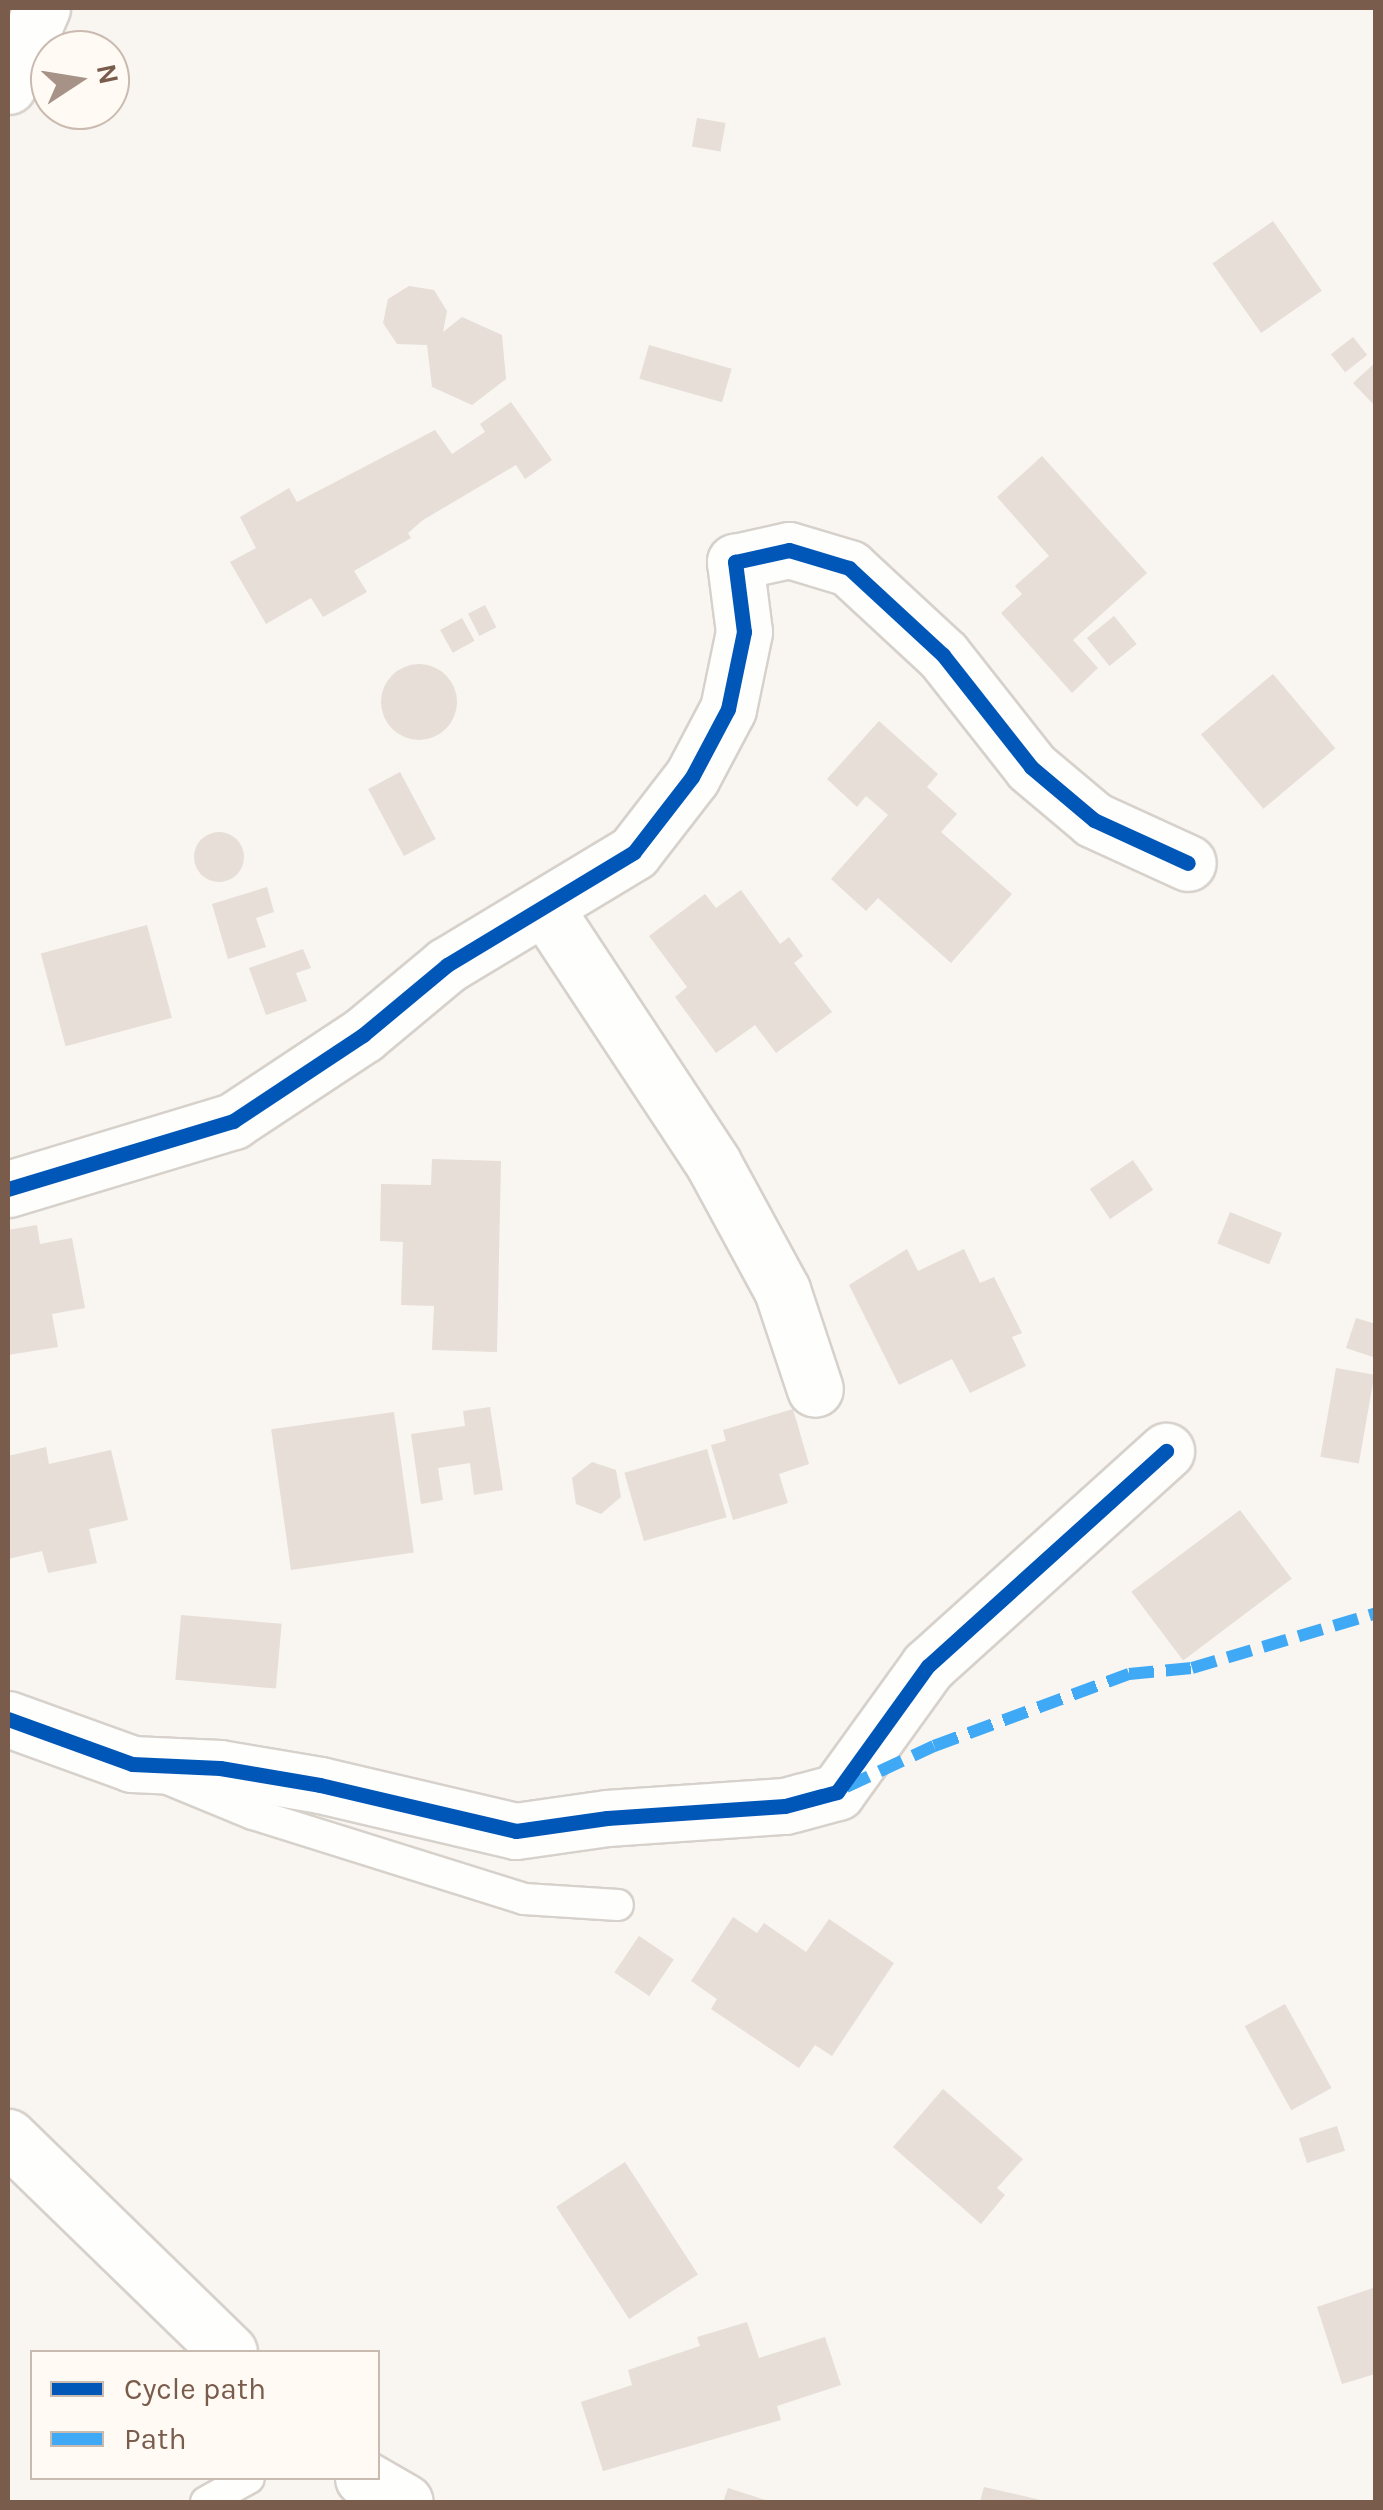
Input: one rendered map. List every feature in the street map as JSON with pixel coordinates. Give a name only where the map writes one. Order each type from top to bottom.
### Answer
[{"type":"street","points":[[8,86],[42,8]]},
{"type":"street","points":[[8,1189],[234,1121],[363,1035],[447,965],[634,852],[692,777],[728,709],[744,632],[735,562],[790,550],[850,568],[943,654],[1031,767],[1094,820],[1188,863]]},
{"type":"street","points":[[545,908],[714,1164],[782,1290],[815,1389]]},
{"type":"street","points":[[8,1719],[132,1764],[220,1768],[320,1785],[516,1832],[607,1818],[785,1806],[837,1792],[928,1666],[1166,1451]]},
{"type":"street","points":[[8,2137],[227,2350]]},
{"type":"street","points":[[367,2480],[405,2502]]},
{"type":"lane","points":[[132,1764],[253,1814],[491,1890],[524,1899],[618,1906]]},
{"type":"lane","points":[[206,2502],[245,2480]]},
{"type":"building","points":[[697,118],[726,123],[721,152],[692,147]]},
{"type":"building","points":[[1273,221],[1322,291],[1261,333],[1212,263]]},
{"type":"building","points":[[409,286],[434,290],[447,311],[443,332],[462,317],[502,335],[506,379],[472,405],[432,387],[427,345],[397,344],[383,323],[388,299]]},
{"type":"building","points":[[1353,337],[1367,355],[1345,372],[1331,354]]},
{"type":"building","points":[[649,345],[732,369],[722,402],[639,379]]},
{"type":"building","points":[[1376,362],[1376,407],[1353,383]]},
{"type":"building","points":[[511,402],[552,460],[525,479],[516,465],[423,520],[408,533],[411,538],[354,571],[367,592],[323,617],[311,598],[266,624],[230,562],[256,548],[240,517],[289,488],[297,502],[435,430],[452,454],[485,432],[480,424]]},
{"type":"building","points":[[1042,456],[1147,573],[1073,640],[1098,668],[1072,693],[1001,613],[1022,594],[1015,586],[1049,556],[997,497]]},
{"type":"building","points":[[485,605],[496,627],[479,636],[468,614]]},
{"type":"building","points":[[1114,616],[1137,644],[1109,666],[1087,638]]},
{"type":"building","points":[[462,618],[475,641],[453,653],[440,630]]},
{"type":"building","points":[[419,664],[446,675],[457,702],[446,729],[419,740],[392,729],[381,702],[392,675]]},
{"type":"building","points":[[1273,674],[1335,748],[1263,809],[1201,734]]},
{"type":"building","points":[[879,721],[938,774],[927,787],[957,814],[941,832],[1012,894],[951,963],[878,898],[866,911],[831,879],[888,815],[866,796],[857,807],[827,779]]},
{"type":"building","points":[[400,772],[436,839],[404,856],[368,789]]},
{"type":"building","points":[[219,832],[237,839],[244,857],[237,875],[219,882],[201,875],[194,857],[201,839]]},
{"type":"building","points":[[267,887],[274,912],[256,918],[266,947],[228,959],[212,904]]},
{"type":"building","points":[[741,890],[780,944],[789,937],[803,956],[794,963],[832,1012],[776,1053],[755,1025],[716,1053],[675,997],[687,987],[649,936],[705,894],[716,908]]},
{"type":"building","points":[[147,925],[172,1018],[66,1046],[41,953]]},
{"type":"building","points":[[303,949],[311,968],[296,973],[307,1001],[266,1015],[249,968]]},
{"type":"building","points":[[432,1159],[501,1161],[497,1352],[432,1350],[434,1306],[401,1305],[403,1242],[380,1241],[381,1184],[431,1185]]},
{"type":"building","points":[[1133,1160],[1153,1190],[1110,1219],[1090,1189]]},
{"type":"building","points":[[1230,1212],[1282,1233],[1269,1265],[1217,1244]]},
{"type":"building","points":[[37,1225],[40,1244],[72,1238],[85,1308],[52,1314],[58,1347],[8,1355],[8,1230]]},
{"type":"building","points":[[907,1249],[918,1271],[964,1249],[980,1283],[994,1277],[1022,1333],[1012,1337],[1026,1366],[970,1393],[952,1359],[899,1385],[849,1285]]},
{"type":"building","points":[[1356,1318],[1376,1324],[1376,1358],[1346,1348]]},
{"type":"building","points":[[1336,1368],[1374,1375],[1359,1463],[1320,1457]]},
{"type":"building","points":[[490,1407],[503,1490],[474,1495],[470,1463],[438,1468],[443,1500],[421,1504],[411,1434],[465,1426],[463,1411]]},
{"type":"building","points":[[793,1409],[809,1464],[779,1474],[788,1503],[733,1520],[711,1445],[726,1441],[723,1430]]},
{"type":"building","points":[[394,1412],[414,1553],[291,1570],[271,1429]]},
{"type":"building","points":[[46,1447],[49,1464],[111,1450],[128,1520],[89,1529],[97,1563],[48,1573],[42,1551],[8,1559],[8,1456]]},
{"type":"building","points":[[707,1449],[727,1517],[644,1541],[624,1473]]},
{"type":"building","points":[[592,1462],[616,1470],[621,1497],[601,1514],[576,1504],[572,1478]]},
{"type":"building","points":[[1240,1510],[1292,1579],[1183,1661],[1131,1592]]},
{"type":"building","points":[[181,1615],[282,1624],[276,1689],[175,1680]]},
{"type":"building","points":[[733,1917],[757,1933],[764,1923],[806,1952],[829,1919],[894,1963],[832,2056],[815,2045],[799,2068],[711,2009],[717,1999],[691,1981]]},
{"type":"building","points":[[639,1936],[674,1959],[649,1996],[614,1972]]},
{"type":"building","points":[[1285,2004],[1332,2088],[1291,2110],[1245,2026]]},
{"type":"building","points":[[943,2089],[1023,2159],[997,2188],[1005,2195],[981,2224],[893,2147]]},
{"type":"building","points":[[1337,2126],[1345,2151],[1307,2163],[1299,2138]]},
{"type":"building","points":[[625,2162],[698,2274],[629,2319],[556,2207]]},
{"type":"building","points":[[1376,2287],[1375,2374],[1342,2384],[1317,2307]]},
{"type":"building","points":[[747,2322],[759,2358],[825,2337],[841,2385],[777,2406],[781,2420],[603,2471],[581,2402],[632,2385],[628,2370],[700,2346],[697,2337]]},
{"type":"building","points":[[984,2487],[1045,2501],[1045,2502],[980,2502]]},
{"type":"building","points":[[728,2488],[772,2502],[723,2502]]},
{"type":"marked path","points":[[846,1787],[934,1746],[1129,1674],[1192,1668],[1376,1613]]},
{"type":"cycle path","points":[[8,1189],[233,1121],[363,1035],[447,965],[634,852],[692,777],[728,709],[744,632],[735,562],[789,550],[849,568],[943,655],[1031,767],[1094,820],[1188,863]]},
{"type":"cycle path","points":[[8,1719],[132,1764],[220,1768],[320,1785],[516,1831],[607,1818],[785,1806],[837,1792],[928,1666],[1166,1451]]}]
